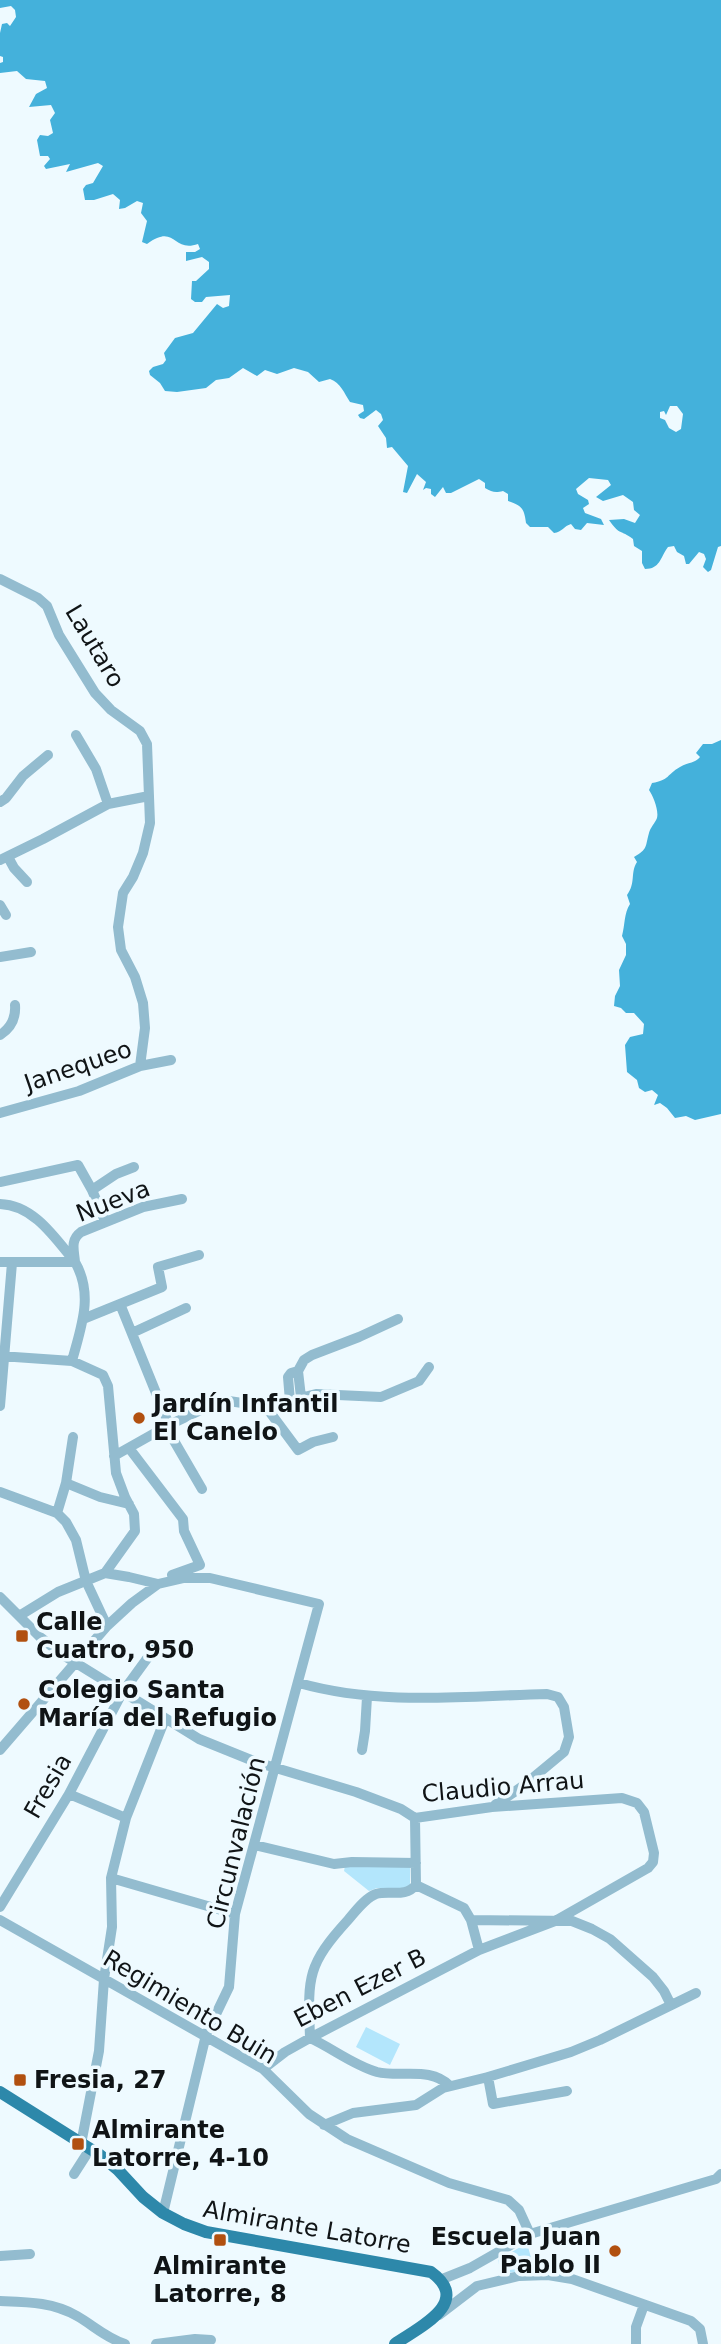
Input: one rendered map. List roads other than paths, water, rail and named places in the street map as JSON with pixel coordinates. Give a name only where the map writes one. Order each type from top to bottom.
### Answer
[{"type":"main road","name":"Almirante Latorre","points":[[0,2092],[109,2162],[143,2197],[163,2213],[184,2224],[205,2232],[420,2269],[431,2272],[440,2280]]},
{"type":"main road","points":[[395,2344],[437,2317],[445,2301],[440,2280]]},
{"type":"street","name":"Lautaro","points":[[0,579],[38,598],[47,606],[59,635],[95,693],[111,710],[143,734],[147,744],[150,822],[143,853],[123,893],[118,927],[121,950],[135,977],[143,1003],[145,1028],[139,1066]]},
{"type":"street","points":[[76,735],[96,769],[108,804]]},
{"type":"street","points":[[0,802],[23,776],[48,755]]},
{"type":"street","points":[[27,882],[4,858],[108,804],[149,796]]},
{"type":"street","points":[[0,957],[31,952]]},
{"type":"street","points":[[0,1035],[8,1029],[13,1020],[15,1005]]},
{"type":"street","name":"Janequeo","points":[[0,1114],[79,1091],[139,1066],[171,1060]]},
{"type":"street","points":[[0,1182],[78,1165],[105,1221]]},
{"type":"street","points":[[92,1190],[116,1174],[134,1167]]},
{"type":"street","name":"Nueva","points":[[6,1262],[75,1262],[73,1244],[76,1236],[105,1221],[143,1207],[182,1199]]},
{"type":"street","points":[[0,1203],[13,1205],[30,1213],[75,1262],[85,1288],[86,1304],[72,1361]]},
{"type":"street","points":[[83,1319],[162,1287],[158,1267],[199,1255]]},
{"type":"street","points":[[0,1406],[6,1262]]},
{"type":"street","points":[[120,1304],[167,1426],[202,1489]]},
{"type":"street","points":[[132,1333],[186,1308]]},
{"type":"street","points":[[296,1399],[288,1377],[298,1371],[304,1360],[398,1319]]},
{"type":"street","points":[[3,1356],[72,1361],[100,1373],[107,1382],[118,1481],[136,1519],[135,1531],[105,1573],[44,1599],[19,1616]]},
{"type":"street","points":[[269,1411],[296,1399],[324,1394],[381,1397],[419,1381],[429,1367]]},
{"type":"street","points":[[114,1456],[167,1426],[222,1400],[249,1404],[269,1411],[298,1450],[313,1442],[333,1437]]},
{"type":"street","points":[[57,1513],[66,1483],[73,1437]]},
{"type":"street","points":[[0,1750],[107,1626],[132,1603],[171,1576],[200,1565],[184,1531],[183,1519],[130,1448]]},
{"type":"street","points":[[66,1483],[100,1497],[129,1504]]},
{"type":"street","points":[[0,1492],[57,1513],[66,1522],[73,1534],[86,1581],[107,1626]]},
{"type":"street","points":[[105,1573],[163,1583]]},
{"type":"street","name":"Circunvalación","points":[[163,1583],[184,1578],[210,1578],[319,1604],[235,1914],[229,1987],[206,2035],[163,2213]]},
{"type":"street","name":"Claudio Arrau","points":[[0,1597],[40,1637],[75,1663],[165,1719],[217,1747],[356,1792],[401,1809],[415,1818],[492,1807],[630,1799],[640,1805],[644,1812],[654,1853]]},
{"type":"street","name":"Fresia","points":[[0,1907],[69,1794],[122,1693],[153,1649]]},
{"type":"street","points":[[299,1683],[368,1697],[555,1695],[564,1707],[569,1737],[564,1752],[523,1786],[492,1807]]},
{"type":"street","points":[[362,1750],[368,1697]]},
{"type":"street","points":[[74,2175],[86,2146],[99,2051],[103,1979],[112,1927],[111,1878],[126,1818],[165,1719]]},
{"type":"street","points":[[69,1794],[126,1818]]},
{"type":"street","points":[[415,1818],[416,1885]]},
{"type":"street","points":[[255,1845],[334,1864],[416,1863]]},
{"type":"street","name":"Eben Ezer B","points":[[263,2069],[310,2038],[479,1950],[555,1921],[648,1868],[653,1862],[654,1853]]},
{"type":"street","points":[[111,1878],[235,1914]]},
{"type":"street","points":[[416,1885],[464,1908],[471,1920],[479,1950]]},
{"type":"street","points":[[416,1885],[407,1892],[382,1893],[370,1897],[326,1944],[314,1966],[310,1982],[310,2038],[370,2070],[388,2074],[430,2075],[450,2086]]},
{"type":"street","name":"Regimiento Buin","points":[[0,1920],[263,2069],[324,2125],[359,2145],[449,2183],[508,2200],[519,2210],[530,2234]]},
{"type":"street","points":[[471,1920],[572,1922],[610,1939],[653,1977],[671,2005]]},
{"type":"street","points":[[324,2125],[353,2113],[416,2105],[450,2086],[586,2046],[696,1993]]},
{"type":"street","points":[[488,2077],[493,2104],[567,2091]]},
{"type":"street","points":[[440,2280],[470,2268],[530,2234],[716,2179],[721,2174]]},
{"type":"street","points":[[0,2256],[30,2254]]},
{"type":"street","points":[[470,2268],[477,2286]]},
{"type":"street","points":[[437,2317],[477,2286],[519,2276],[561,2276],[694,2323],[702,2333],[704,2344]]},
{"type":"street","points":[[0,2301],[41,2303],[59,2307],[108,2338],[125,2344]]},
{"type":"street","points":[[636,2344],[636,2327],[644,2305]]},
{"type":"street","points":[[156,2344],[195,2339],[211,2340]]},
{"type":"water","points":[[0,0],[721,0],[721,546],[718,547],[711,570],[708,572],[703,567],[706,559],[704,554],[699,552],[686,564],[684,556],[677,552],[674,546],[668,547],[657,565],[645,569],[642,551],[634,546],[633,539],[618,530],[609,520],[624,519],[635,523],[640,515],[634,510],[633,502],[623,495],[603,501],[596,497],[611,485],[608,480],[589,478],[576,489],[578,494],[588,500],[589,504],[583,508],[585,513],[601,519],[604,525],[587,523],[581,530],[575,529],[571,524],[554,533],[548,527],[530,527],[526,523],[522,508],[508,501],[508,494],[485,488],[485,483],[479,479],[451,493],[446,493],[443,487],[435,497],[431,494],[431,489],[423,490],[426,482],[417,474],[407,493],[403,492],[408,466],[392,447],[387,448],[386,438],[378,426],[383,420],[381,414],[376,410],[364,419],[360,418],[358,415],[364,411],[363,405],[350,402],[340,386],[330,379],[319,382],[308,372],[294,368],[277,374],[265,370],[257,376],[243,368],[229,378],[216,380],[206,388],[165,391],[149,371],[163,364],[166,360],[164,353],[175,338],[193,333],[217,304],[223,308],[229,306],[230,295],[206,297],[202,302],[191,299],[192,281],[196,281],[209,269],[209,262],[202,257],[186,261],[186,252],[200,249],[198,244],[183,245],[164,236],[147,244],[142,242],[147,221],[141,213],[143,203],[137,201],[119,209],[120,200],[113,194],[85,200],[83,189],[93,183],[103,166],[98,163],[66,172],[70,164],[46,169],[44,166],[50,159],[48,156],[40,156],[37,140],[40,135],[48,136],[53,133],[50,120],[55,113],[51,105],[29,107],[36,94],[47,88],[45,81],[26,79],[17,71],[0,73],[0,63],[3,62],[3,57],[0,56],[2,24],[7,23],[10,26],[16,17],[11,6],[0,8]],"holes":[[[670,406],[677,406],[683,414],[681,429],[676,432],[660,418],[660,412],[664,411],[666,415]]]},
{"type":"water","points":[[721,740],[721,1114],[695,1120],[686,1116],[675,1118],[660,1103],[654,1105],[658,1095],[652,1090],[645,1092],[639,1088],[637,1080],[627,1072],[625,1045],[630,1037],[643,1034],[644,1024],[634,1013],[626,1013],[614,1006],[620,986],[619,970],[626,955],[626,944],[622,936],[630,904],[627,895],[637,862],[634,857],[645,847],[657,818],[654,799],[649,790],[652,783],[698,759],[700,757],[696,753],[703,744]]},
{"type":"place","name":"Jardín Infantil El Canelo","points":[[139,1418]]},
{"type":"place","name":"Calle Cuatro, 950","points":[[22,1636]]},
{"type":"place","name":"Colegio Santa María del Refugio","points":[[24,1704]]},
{"type":"place","name":"Fresia, 27","points":[[20,2080]]},
{"type":"place","name":"Almirante Latorre, 4-10","points":[[78,2144]]},
{"type":"place","name":"Almirante Latorre, 8","points":[[220,2240]]},
{"type":"place","name":"Escuela Juan Pablo II","points":[[615,2251]]}]
